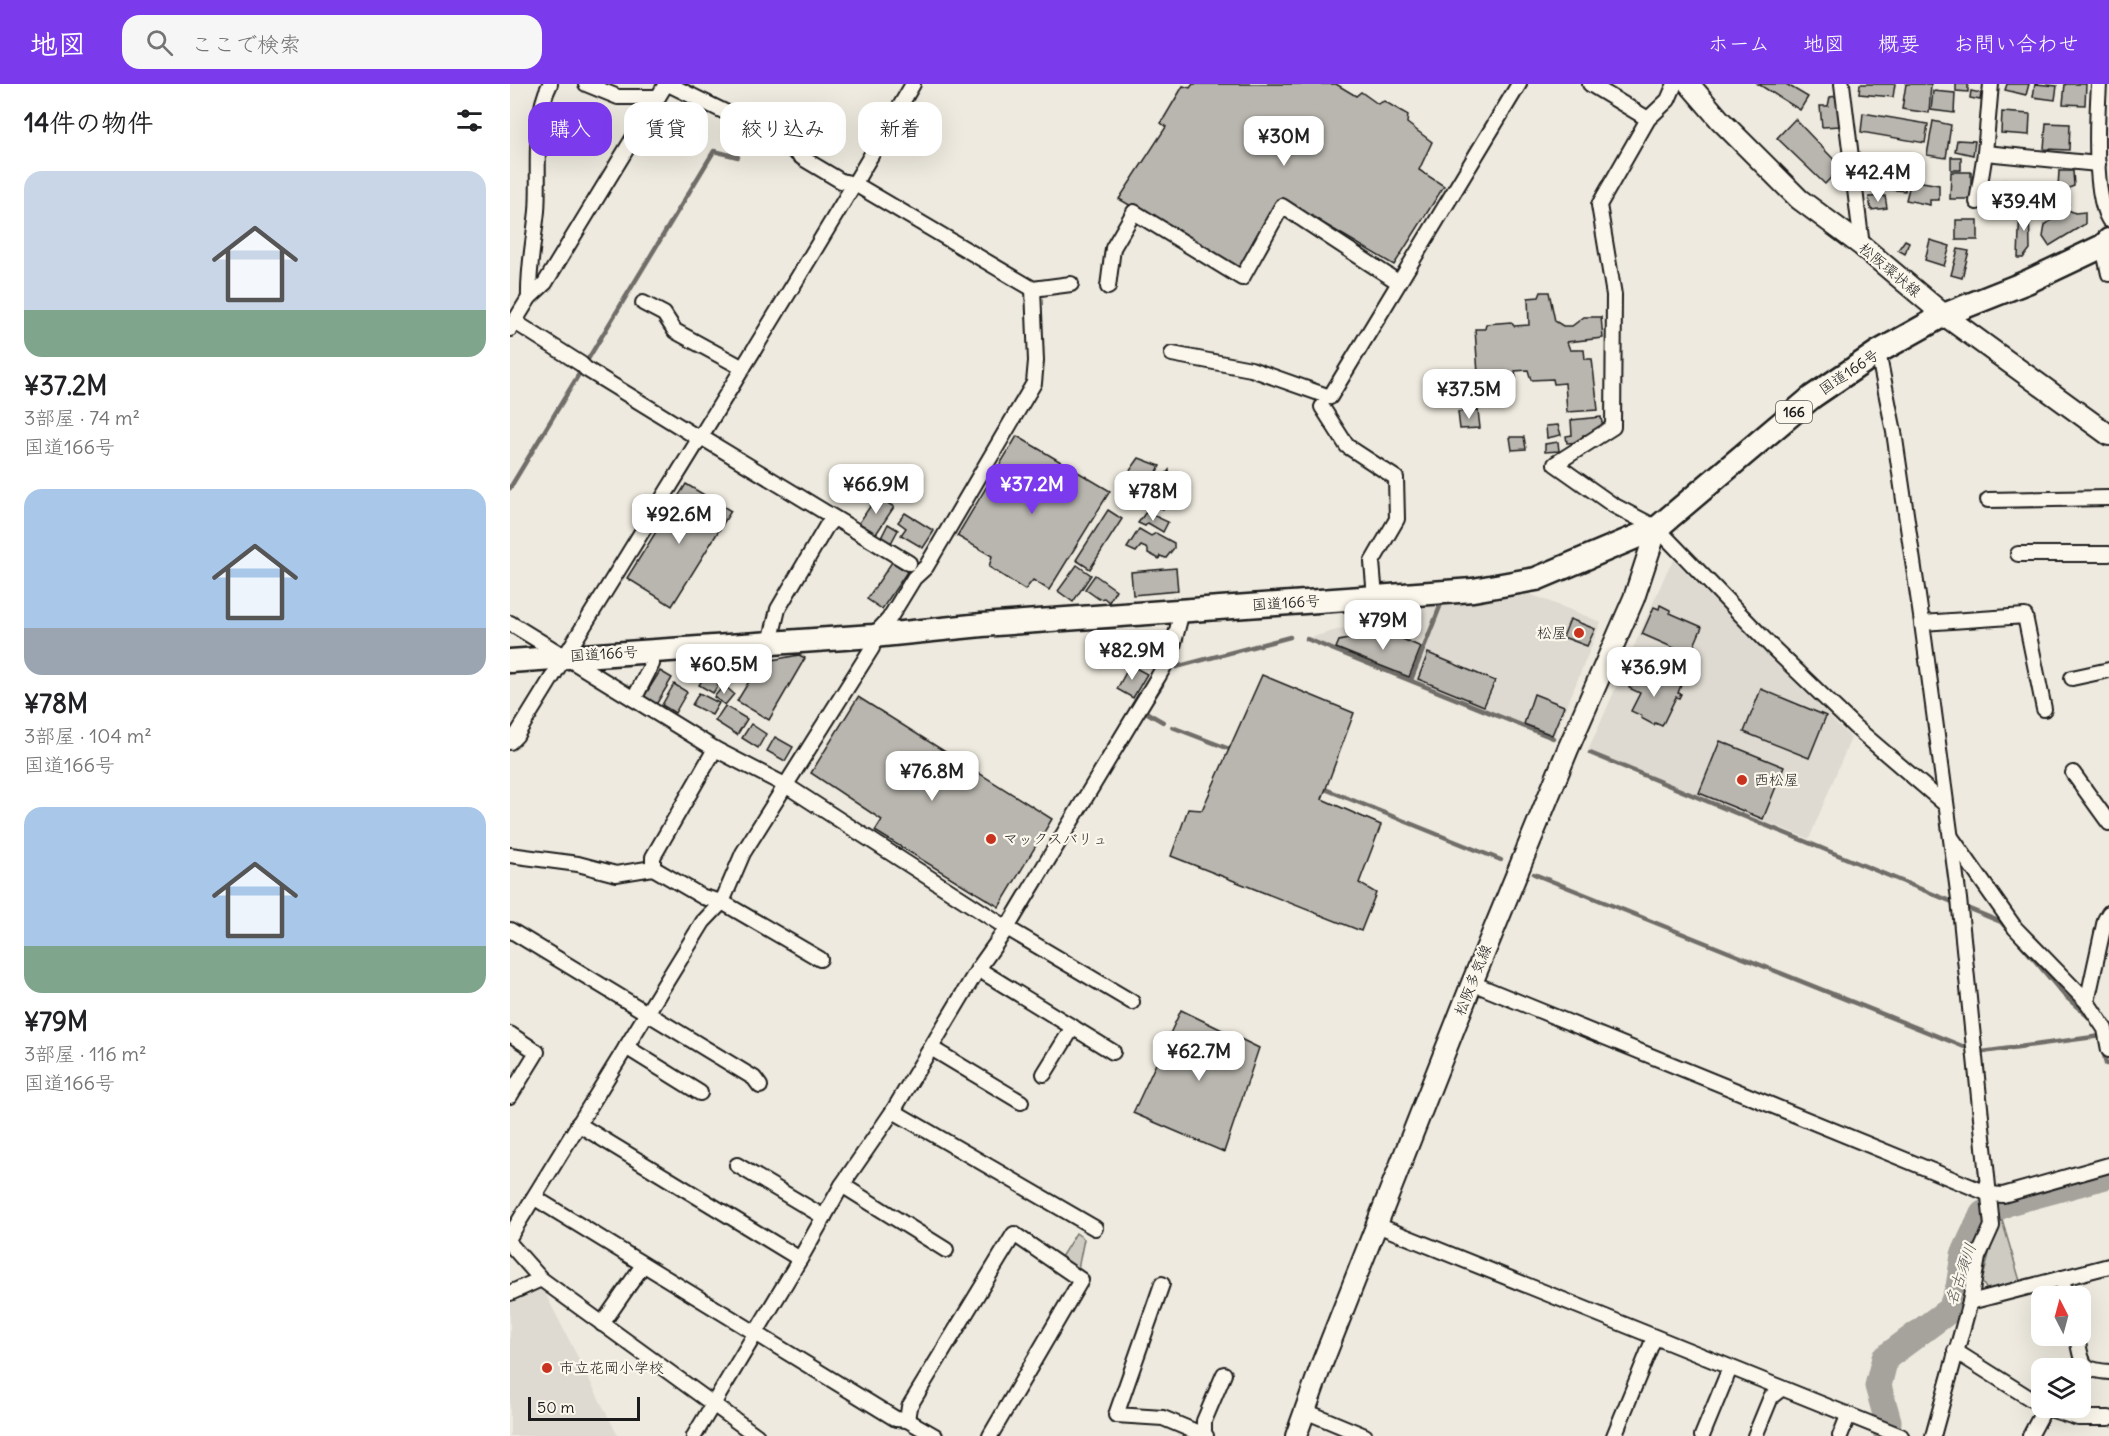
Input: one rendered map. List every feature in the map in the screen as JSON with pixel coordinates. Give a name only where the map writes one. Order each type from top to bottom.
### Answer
[{"type":"highway","name":"国道166号","points":[[510,661],[1473,590],[1536,579],[1657,528],[1812,397],[1878,352],[1944,315],[2027,282],[2106,243]]},
{"type":"main road","name":"松阪環状線","points":[[1689,84],[1720,120],[1799,199],[1862,246],[1944,315],[2109,435]]},
{"type":"main road","name":"松阪多気線","points":[[1296,1436],[1321,1366],[1472,983],[1568,749],[1634,598],[1657,528]]},
{"type":"street","points":[[529,298],[528,281],[537,210],[538,145],[544,95],[550,84]]},
{"type":"street","points":[[586,84],[618,97],[658,97]]},
{"type":"street","points":[[909,564],[584,366],[512,326],[529,298],[545,283],[667,84],[774,136],[804,159],[841,181],[855,184],[1033,289],[1071,284]]},
{"type":"street","points":[[510,742],[566,657],[855,184],[913,84]]},
{"type":"street","points":[[1172,354],[1251,369],[1330,397],[1519,84]]},
{"type":"street","points":[[1590,84],[1648,119]]},
{"type":"street","points":[[1676,84],[1668,100],[1648,119],[1599,205],[1614,295],[1613,427],[1555,464],[1613,505],[1657,528],[1804,679],[1946,806]]},
{"type":"street","points":[[1842,84],[1862,246]]},
{"type":"street","points":[[1977,202],[1985,153],[1991,84]]},
{"type":"street","points":[[2098,84],[2098,164],[2103,211],[2109,220]]},
{"type":"street","points":[[1985,153],[2098,164]]},
{"type":"street","points":[[1108,287],[1113,248],[1134,212],[1242,278],[1282,206],[1398,282]]},
{"type":"street","points":[[2106,243],[2109,273]]},
{"type":"street","points":[[510,1236],[703,922],[722,902],[743,853],[872,648],[873,636],[889,619],[914,578],[926,567],[1034,383],[1036,361],[1033,289]]},
{"type":"street","points":[[643,303],[664,314],[675,332],[742,368]]},
{"type":"street","points":[[1878,352],[1894,432],[1960,903],[1992,1226],[1978,1257],[1970,1302],[1933,1436]]},
{"type":"street","points":[[1322,407],[1347,446],[1396,478],[1397,519],[1372,562],[1376,597]]},
{"type":"street","points":[[1988,500],[2109,498]]},
{"type":"street","points":[[770,643],[778,609],[826,526],[834,518]]},
{"type":"street","points":[[2018,554],[2109,554]]},
{"type":"street","points":[[694,1436],[842,1185],[893,1111],[978,969],[1007,928],[1158,677],[1171,654],[1182,611]]},
{"type":"street","points":[[1922,623],[2025,616],[2044,709]]},
{"type":"street","points":[[510,623],[715,749],[787,786],[1007,928],[1132,1002]]},
{"type":"street","points":[[634,699],[652,664],[650,651]]},
{"type":"street","points":[[2072,678],[2109,670]]},
{"type":"street","points":[[653,868],[653,857],[715,749]]},
{"type":"street","points":[[2073,773],[2107,817]]},
{"type":"street","points":[[1950,835],[2015,928],[2087,1002],[2105,1029],[2109,1050]]},
{"type":"street","points":[[510,855],[578,864],[616,874],[653,868],[703,897],[722,902],[820,958]]},
{"type":"street","points":[[2087,1002],[2105,920],[2109,914]]},
{"type":"street","points":[[510,930],[754,1078],[760,1086]]},
{"type":"street","points":[[978,969],[1113,1052]]},
{"type":"street","points":[[1472,983],[1989,1195],[2003,1195],[2109,1165]]},
{"type":"street","points":[[1044,1074],[1072,1027]]},
{"type":"street","points":[[510,1034],[537,1052],[510,1096]]},
{"type":"street","points":[[626,1047],[700,1093]]},
{"type":"street","points":[[931,1048],[1021,1102]]},
{"type":"street","points":[[893,1111],[1095,1228]]},
{"type":"street","points":[[578,1124],[800,1259]]},
{"type":"street","points":[[738,1165],[824,1217]]},
{"type":"street","points":[[842,1185],[946,1250]]},
{"type":"street","points":[[535,1198],[755,1335],[896,1419],[907,1420],[935,1436]]},
{"type":"street","points":[[1377,1225],[1901,1436]]},
{"type":"street","points":[[907,1420],[909,1407],[1014,1234],[1081,1280],[990,1436]]},
{"type":"street","points":[[510,1244],[541,1278],[757,1436]]},
{"type":"street","points":[[602,1324],[643,1265]]},
{"type":"street","points":[[1970,1302],[2109,1266]]},
{"type":"street","points":[[510,1293],[541,1278]]},
{"type":"street","points":[[2061,1278],[2063,1286]]},
{"type":"street","points":[[1162,1284],[1116,1415],[1163,1418],[1205,1436],[1204,1421],[1224,1374]]},
{"type":"street","points":[[1614,1436],[1654,1338]]},
{"type":"street","points":[[2079,1346],[2084,1365],[2092,1371],[2109,1372]]},
{"type":"street","points":[[1956,1351],[2031,1399]]},
{"type":"street","points":[[1702,1436],[1730,1368]]},
{"type":"street","points":[[1755,1436],[1771,1397],[1782,1389]]},
{"type":"street","points":[[1305,1411],[1365,1436]]},
{"type":"street","points":[[1840,1436],[1848,1416]]},
{"type":"street","points":[[2030,1436],[2038,1418]]},
{"type":"street","points":[[2091,1418],[2109,1418]]},
{"type":"shaded area","points":[[1674,560],[1851,738],[1809,839],[1588,751],[1667,571]]},
{"type":"shaded area","points":[[1530,594],[1601,622],[1554,738],[1309,638],[1424,605],[1484,601]]},
{"type":"shaded area","points":[[2002,1220],[2020,1281],[1987,1290],[1982,1282],[1996,1226]]},
{"type":"shaded area","points":[[1076,1233],[1084,1239],[1078,1269],[1061,1257]]},
{"type":"shaded area","name":"市立花岡小学校","points":[[541,1285],[618,1436],[510,1436],[510,1300]]},
{"type":"building","points":[[1193,84],[1336,84],[1356,96],[1361,92],[1378,104],[1384,101],[1408,115],[1407,123],[1432,142],[1419,170],[1444,186],[1394,265],[1284,200],[1240,269],[1119,199],[1166,127],[1161,123],[1183,86],[1190,88]]},
{"type":"building","points":[[1758,84],[1786,84],[1808,97],[1800,110]]},
{"type":"building","points":[[1860,84],[1895,84],[1893,97],[1859,94]]},
{"type":"building","points":[[1906,84],[1931,84],[1929,113],[1902,109]]},
{"type":"building","points":[[1956,84],[1968,84],[1968,92],[1956,91]]},
{"type":"building","points":[[2007,84],[2029,84],[2026,95],[2005,90]]},
{"type":"building","points":[[2035,84],[2057,86],[2055,100],[2033,97]]},
{"type":"building","points":[[2065,84],[2086,84],[2085,105],[2063,104]]},
{"type":"building","points":[[1933,91],[1955,93],[1954,113],[1931,110]]},
{"type":"building","points":[[1971,91],[1981,93],[1980,100],[1970,98]]},
{"type":"building","points":[[1837,96],[1841,126],[1822,127],[1820,106],[1828,106],[1830,97]]},
{"type":"building","points":[[2002,112],[2030,114],[2029,135],[2001,133]]},
{"type":"building","points":[[1863,113],[1928,124],[1925,143],[1861,132]]},
{"type":"building","points":[[1795,119],[1841,167],[1825,184],[1777,138]]},
{"type":"building","points":[[1933,121],[1951,125],[1946,158],[1927,155]]},
{"type":"building","points":[[2046,123],[2070,124],[2069,150],[2044,149]]},
{"type":"building","points":[[1957,140],[1975,141],[1973,155],[1955,151]]},
{"type":"building","points":[[1951,157],[1961,157],[1961,170],[1951,170]]},
{"type":"building","points":[[2059,171],[2073,171],[2074,186],[2069,188],[2069,204],[2057,203]]},
{"type":"building","points":[[1951,172],[1971,172],[1971,199],[1950,199]]},
{"type":"building","points":[[1886,180],[1905,182],[1905,191],[1886,189]]},
{"type":"building","points":[[1911,180],[1939,185],[1939,200],[1930,200],[1930,205],[1906,200]]},
{"type":"building","points":[[2021,180],[2025,197],[2017,199],[1995,197],[1995,181]]},
{"type":"building","points":[[1885,196],[1887,208],[1871,210],[1869,197]]},
{"type":"building","points":[[2029,205],[2030,249],[2023,258],[2018,258],[2020,206]]},
{"type":"building","points":[[2064,208],[2075,213],[2085,212],[2085,224],[2049,246],[2043,237],[2045,225],[2057,216],[2058,210]]},
{"type":"building","points":[[1956,220],[1978,220],[1978,240],[1956,240]]},
{"type":"building","points":[[1905,240],[1909,242],[1905,254],[1898,250]]},
{"type":"building","points":[[1930,240],[1950,246],[1944,266],[1925,260]]},
{"type":"building","points":[[1958,249],[1969,251],[1962,278],[1951,275]]},
{"type":"building","points":[[1541,292],[1549,292],[1555,321],[1563,326],[1572,326],[1584,317],[1601,317],[1603,338],[1567,342],[1570,350],[1584,350],[1585,359],[1592,359],[1598,410],[1567,412],[1565,383],[1554,384],[1553,379],[1531,380],[1528,370],[1515,371],[1516,378],[1490,380],[1490,374],[1478,374],[1475,329],[1485,329],[1486,324],[1511,322],[1514,326],[1529,325],[1528,298],[1539,297]]},
{"type":"building","points":[[1478,410],[1480,428],[1460,429],[1458,412]]},
{"type":"building","points":[[1601,417],[1603,428],[1597,434],[1583,435],[1581,442],[1567,443],[1566,436],[1572,435],[1571,420]]},
{"type":"building","points":[[1558,425],[1561,435],[1547,438],[1546,426]]},
{"type":"building","points":[[1017,436],[1110,491],[1049,590],[1033,580],[1025,590],[989,567],[992,556],[957,536]]},
{"type":"building","points":[[1510,437],[1524,437],[1526,449],[1512,450]]},
{"type":"building","points":[[1558,442],[1559,451],[1545,452],[1545,444]]},
{"type":"building","points":[[1139,458],[1160,466],[1152,480],[1144,480],[1129,472]]},
{"type":"building","points":[[1169,470],[1172,496],[1163,509],[1148,502],[1149,497],[1133,490],[1134,478],[1154,490]]},
{"type":"building","points":[[686,484],[731,511],[672,606],[627,578]]},
{"type":"building","points":[[877,496],[894,507],[876,534],[859,523]]},
{"type":"building","points":[[1108,510],[1122,519],[1090,569],[1076,560]]},
{"type":"building","points":[[1146,512],[1168,522],[1163,532],[1148,523],[1145,526],[1138,523]]},
{"type":"building","points":[[905,513],[934,531],[923,548],[901,535],[906,528],[898,522]]},
{"type":"building","points":[[888,524],[898,530],[891,543],[881,538]]},
{"type":"building","points":[[1139,529],[1151,536],[1156,533],[1174,543],[1174,548],[1166,558],[1160,556],[1159,559],[1141,546],[1136,552],[1127,548]]},
{"type":"building","points":[[892,562],[907,572],[882,609],[867,599]]},
{"type":"building","points":[[1077,565],[1091,575],[1073,602],[1058,591]]},
{"type":"building","points":[[1176,568],[1178,591],[1133,595],[1131,572]]},
{"type":"building","points":[[1095,575],[1116,590],[1109,602],[1104,598],[1099,599],[1085,589]]},
{"type":"building","points":[[1660,605],[1670,610],[1670,613],[1702,627],[1690,655],[1642,634],[1654,607],[1659,609]]},
{"type":"building","name":"松屋","points":[[1570,619],[1595,629],[1587,646],[1563,637]]},
{"type":"building","points":[[1377,628],[1421,647],[1409,677],[1336,648],[1339,641],[1357,637],[1357,632],[1360,631],[1361,635],[1375,632]]},
{"type":"building","points":[[1428,653],[1495,681],[1484,706],[1418,679]]},
{"type":"building","points":[[799,655],[805,658],[769,720],[737,701],[761,662]]},
{"type":"building","points":[[1130,665],[1147,674],[1133,698],[1117,689]]},
{"type":"building","points":[[708,670],[722,679],[713,693],[699,685]]},
{"type":"building","points":[[660,671],[672,678],[654,708],[642,700]]},
{"type":"building","points":[[1637,672],[1651,679],[1653,675],[1664,680],[1665,677],[1681,685],[1678,693],[1681,694],[1679,698],[1676,697],[1662,726],[1655,723],[1654,725],[1631,711],[1640,693],[1629,688]]},
{"type":"building","points":[[1262,675],[1354,713],[1322,799],[1381,825],[1359,883],[1376,893],[1361,931],[1171,856],[1188,809],[1202,810]]},
{"type":"building","points":[[674,684],[687,692],[675,713],[662,705]]},
{"type":"building","points":[[724,685],[734,694],[725,705],[714,697]]},
{"type":"building","points":[[1761,689],[1826,716],[1809,758],[1744,732]]},
{"type":"building","points":[[699,693],[719,703],[712,715],[692,705]]},
{"type":"building","points":[[1534,694],[1564,706],[1552,735],[1524,724]]},
{"type":"building","points":[[858,697],[1052,819],[999,907],[875,831],[882,820],[811,773]]},
{"type":"building","points":[[725,706],[747,719],[737,735],[715,721]]},
{"type":"building","points":[[751,724],[766,734],[758,748],[742,738]]},
{"type":"building","points":[[775,737],[793,747],[785,761],[767,751]]},
{"type":"building","name":"西松屋","points":[[1720,741],[1784,767],[1763,819],[1699,793]]},
{"type":"building","points":[[1181,1010],[1259,1048],[1224,1152],[1133,1113]]},
{"type":"waterway","points":[[510,488],[714,151],[738,157]]},
{"type":"waterway","points":[[1411,680],[1441,604]]},
{"type":"waterway","points":[[1176,667],[1290,637]]},
{"type":"waterway","points":[[1307,639],[1553,738]]},
{"type":"waterway","points":[[1150,703],[1162,685]]},
{"type":"waterway","points":[[1144,711],[1163,722]]},
{"type":"waterway","points":[[1172,727],[1232,750]]},
{"type":"waterway","points":[[1590,753],[2001,922],[2009,931]]},
{"type":"waterway","points":[[1320,787],[1501,860]]},
{"type":"waterway","points":[[1534,874],[1962,1046],[1982,1052],[2101,1036],[2102,1040]]},
{"type":"waterway","points":[[2015,937],[2064,995],[2093,1021]]},
{"type":"waterway","points":[[2103,1049],[2106,1064],[2109,1064]]},
{"type":"waterway","name":"名古須川","points":[[1887,1436],[1888,1421],[1878,1386],[1885,1358],[1951,1309],[1959,1287],[1964,1255],[1983,1214],[2009,1202],[2109,1175]]},
{"type":"place","name":"松屋","points":[[1579,633]]},
{"type":"place","name":"西松屋","points":[[1742,780]]},
{"type":"place","name":"マックスバリュ","points":[[991,839]]},
{"type":"place","name":"市立花岡小学校","points":[[547,1368]]}]
